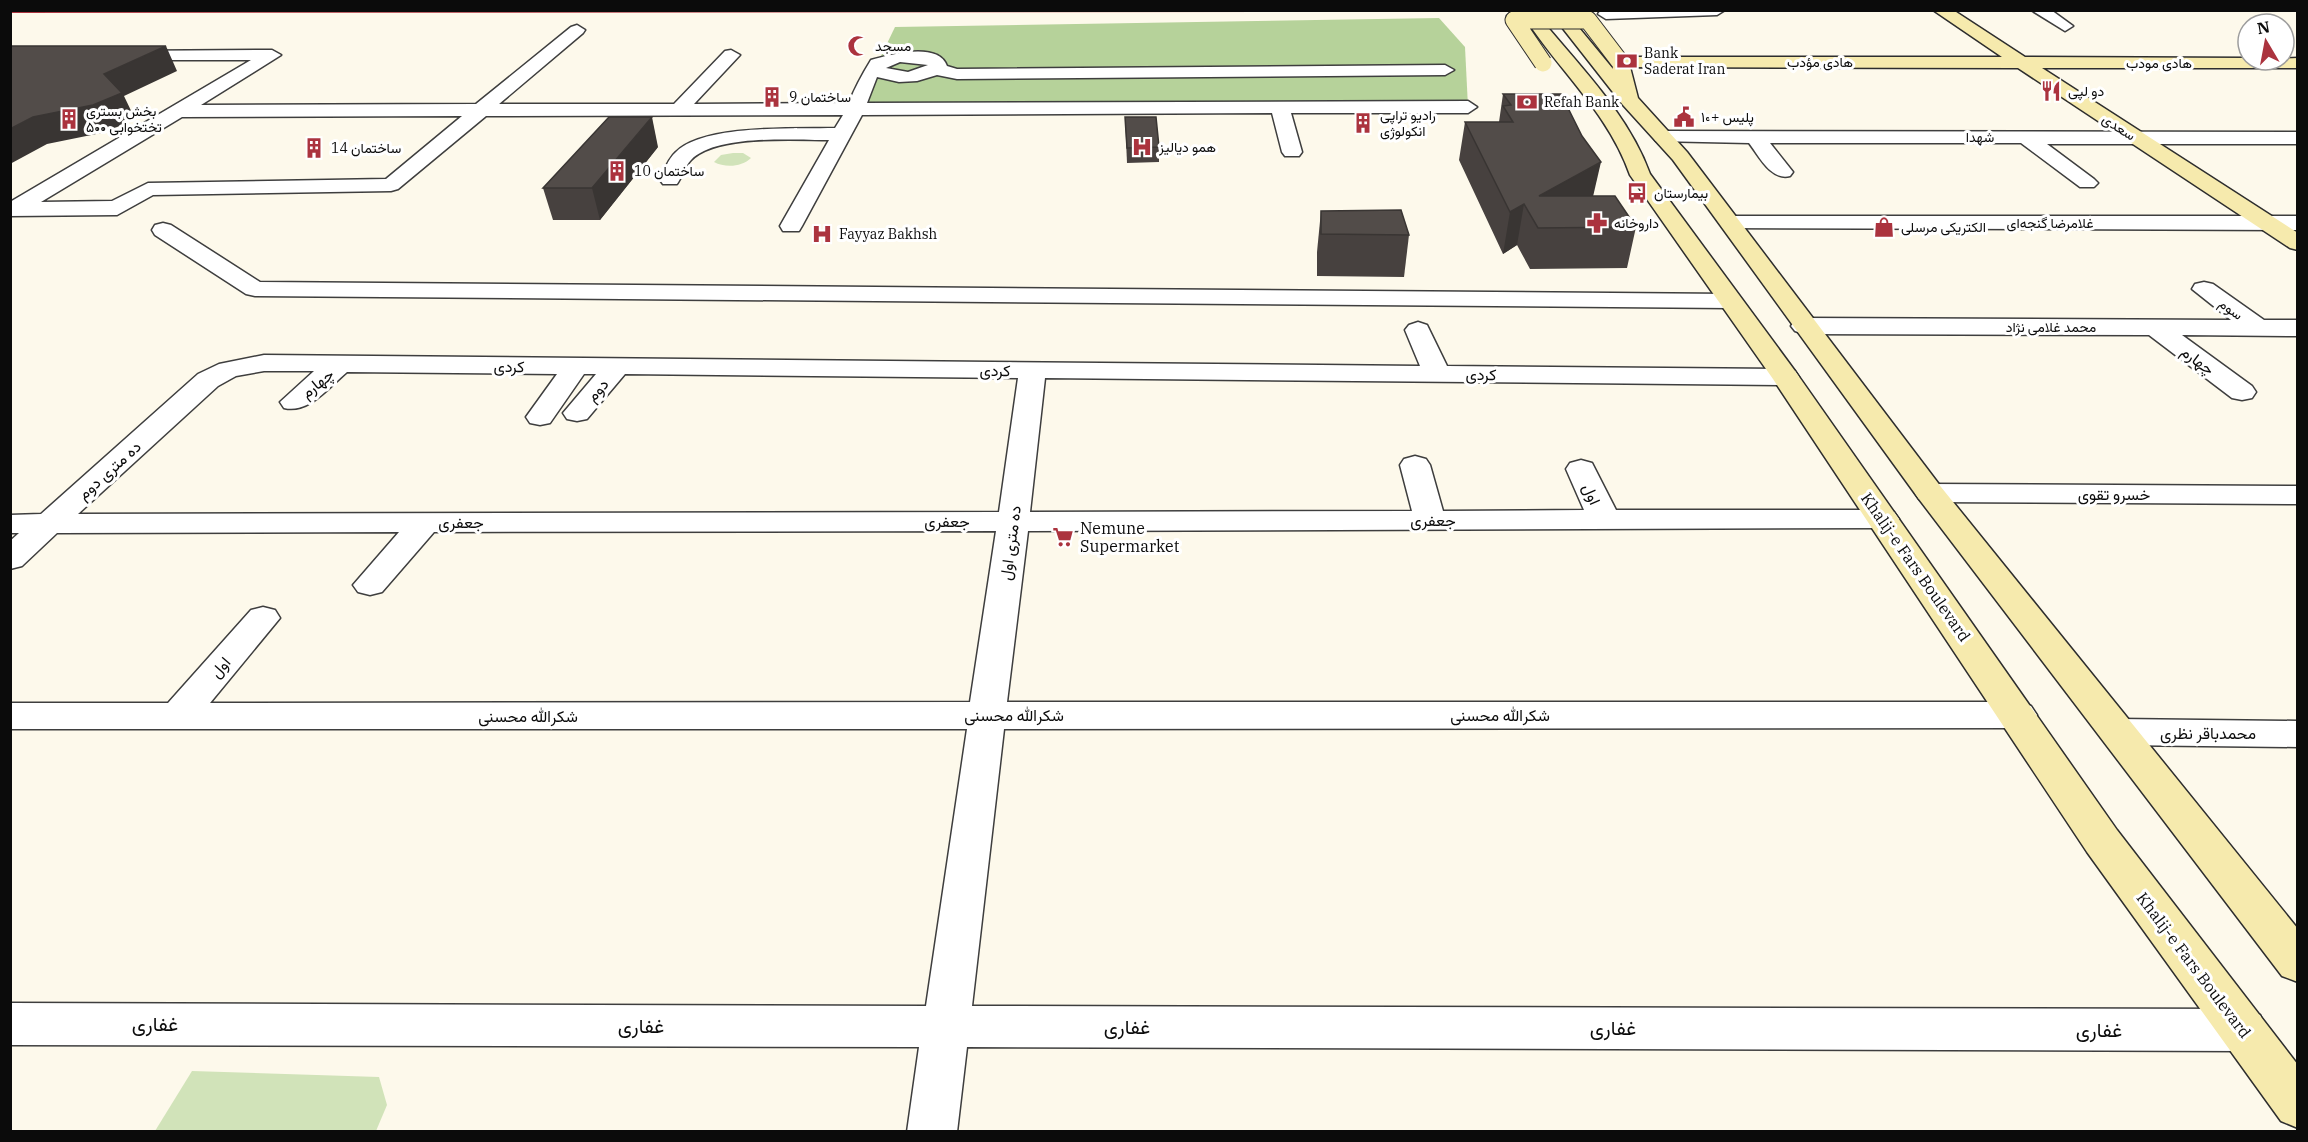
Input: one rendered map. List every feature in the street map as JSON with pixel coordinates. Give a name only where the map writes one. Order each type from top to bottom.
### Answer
[{"type":"main road","name":"سعدی","points":[[1941,10],[2298,243]]},
{"type":"main road","points":[[1556,82],[1514,20],[1588,20],[1620,62],[1629,102]]},
{"type":"main road","name":"Khalij-e Fars Boulevard","points":[[2298,963],[1930,493],[1804,326],[1731,223],[1663,137],[1554,26],[1637,162],[1640,175],[1785,377],[2018,715],[2102,842],[2298,1105]]},
{"type":"main road","name":"هادی مؤدب","points":[[1620,62],[2021,63]]},
{"type":"main road","name":"هادی مودب","points":[[2021,63],[2298,63]]},
{"type":"main road","points":[[1599,134],[1640,175]]},
{"type":"street","points":[[1606,14],[1717,10]]},
{"type":"street","points":[[2039,10],[2065,26]]},
{"type":"street","points":[[12,209],[117,208],[148,189],[391,185],[577,30]]},
{"type":"street","points":[[12,209],[272,56],[106,54]]},
{"type":"street","points":[[680,108],[731,55]]},
{"type":"street","points":[[791,226],[856,108],[870,73],[877,70],[878,64],[882,61],[899,57],[927,58],[936,66],[957,74],[1453,63]]},
{"type":"street","points":[[1280,107],[1292,152]]},
{"type":"street","points":[[179,111],[486,108],[1468,107]]},
{"type":"street","points":[[147,130],[303,129],[326,110]]},
{"type":"street","points":[[670,180],[683,156],[705,145],[747,136],[840,134]]},
{"type":"street","name":"شهدا","points":[[1663,137],[2298,138]]},
{"type":"street","points":[[1754,137],[1783,171]]},
{"type":"street","points":[[2025,137],[2087,183]]},
{"type":"street","name":"غلامرضا گنجه‌ای","points":[[1731,223],[2298,223]]},
{"type":"street","points":[[163,230],[255,289],[754,295],[1730,301]]},
{"type":"street","points":[[1521,272],[1527,298]]},
{"type":"street","name":"سوم","points":[[2204,289],[2258,328]]},
{"type":"street","name":"محمد غلامی نژاد","points":[[1804,326],[2298,328]]},
{"type":"street","name":"چهارم","points":[[2155,327],[2242,392]]},
{"type":"street","points":[[1418,330],[1437,374]]},
{"type":"street","name":"کردی","points":[[208,380],[245,366],[340,364],[1785,377]]},
{"type":"street","name":"چهارم","points":[[294,402],[340,364]]},
{"type":"street","points":[[540,417],[576,366]]},
{"type":"street","name":"دوم","points":[[577,413],[618,366]]},
{"type":"street","name":"ده متری اول","points":[[932,1131],[1032,370]]},
{"type":"street","name":"ده متری دوم","points":[[10,559],[208,380]]},
{"type":"street","points":[[1415,465],[1430,520]]},
{"type":"street","name":"اول","points":[[1581,469],[1604,519]]},
{"type":"street","name":"خسرو تقوی","points":[[1930,493],[2298,495]]},
{"type":"street","name":"جعفری","points":[[10,524],[1883,519]]},
{"type":"street","points":[[370,585],[426,522]]},
{"type":"street","name":"اول","points":[[178,716],[263,618]]},
{"type":"street","name":"شکرالله محسنی","points":[[10,716],[2018,715]]},
{"type":"street","name":"محمدباقر نظری","points":[[2118,732],[2298,734]]},
{"type":"street","name":"غفاری","points":[[10,1024],[2243,1030]]},
{"type":"green space","points":[[1439,18],[1465,47],[1468,107],[856,108],[895,27]]},
{"type":"green space","points":[[743,153],[751,158],[733,166],[714,162],[721,155]]},
{"type":"green space","points":[[192,1071],[379,1077],[387,1105],[376,1131],[155,1131]]},
{"type":"building","points":[[10,46],[166,46],[104,74],[122,93],[93,105],[33,117],[10,129]]},
{"type":"building","points":[[1503,94],[1561,94],[1582,136],[1601,162],[1539,196],[1615,196],[1636,227],[1538,228],[1524,204],[1510,212],[1465,122],[1513,122],[1503,106],[1511,105]]},
{"type":"building","points":[[609,117],[652,117],[592,188],[543,188]]},
{"type":"building","points":[[1125,117],[1156,117],[1159,147],[1127,148]]},
{"type":"building","points":[[1401,210],[1409,235],[1321,234],[1321,211]]},
{"type":"railway","points":[[10,11],[1393,10]]},
{"type":"place","name":"مسجد","points":[[858,46]]},
{"type":"place","name":"Bank Saderat Iran","points":[[1627,61]]},
{"type":"place","name":"دو لپی","points":[[2051,91]]},
{"type":"place","name":"ساختمان 9","points":[[772,97]]},
{"type":"place","name":"Refah Bank","points":[[1527,102]]},
{"type":"place","name":"پلیس +۱۰","points":[[1684,117]]},
{"type":"place","name":"بخش بستری ۵۰۰ تختخوابی","points":[[69,119]]},
{"type":"place","name":"رادیو تراپی انکولوژی","points":[[1363,123]]},
{"type":"place","name":"همو دیالیز","points":[[1142,147]]},
{"type":"place","name":"ساختمان 14","points":[[314,148]]},
{"type":"place","name":"ساختمان 10","points":[[617,171]]},
{"type":"place","name":"بیمارستان","points":[[1637,193]]},
{"type":"place","name":"داروخانه","points":[[1597,223]]},
{"type":"place","name":"الکتریکی مرسلی","points":[[1884,227]]},
{"type":"place","name":"Fayyaz Bakhsh","points":[[822,234]]},
{"type":"place","name":"Nemune Supermarket","points":[[1063,537]]}]
